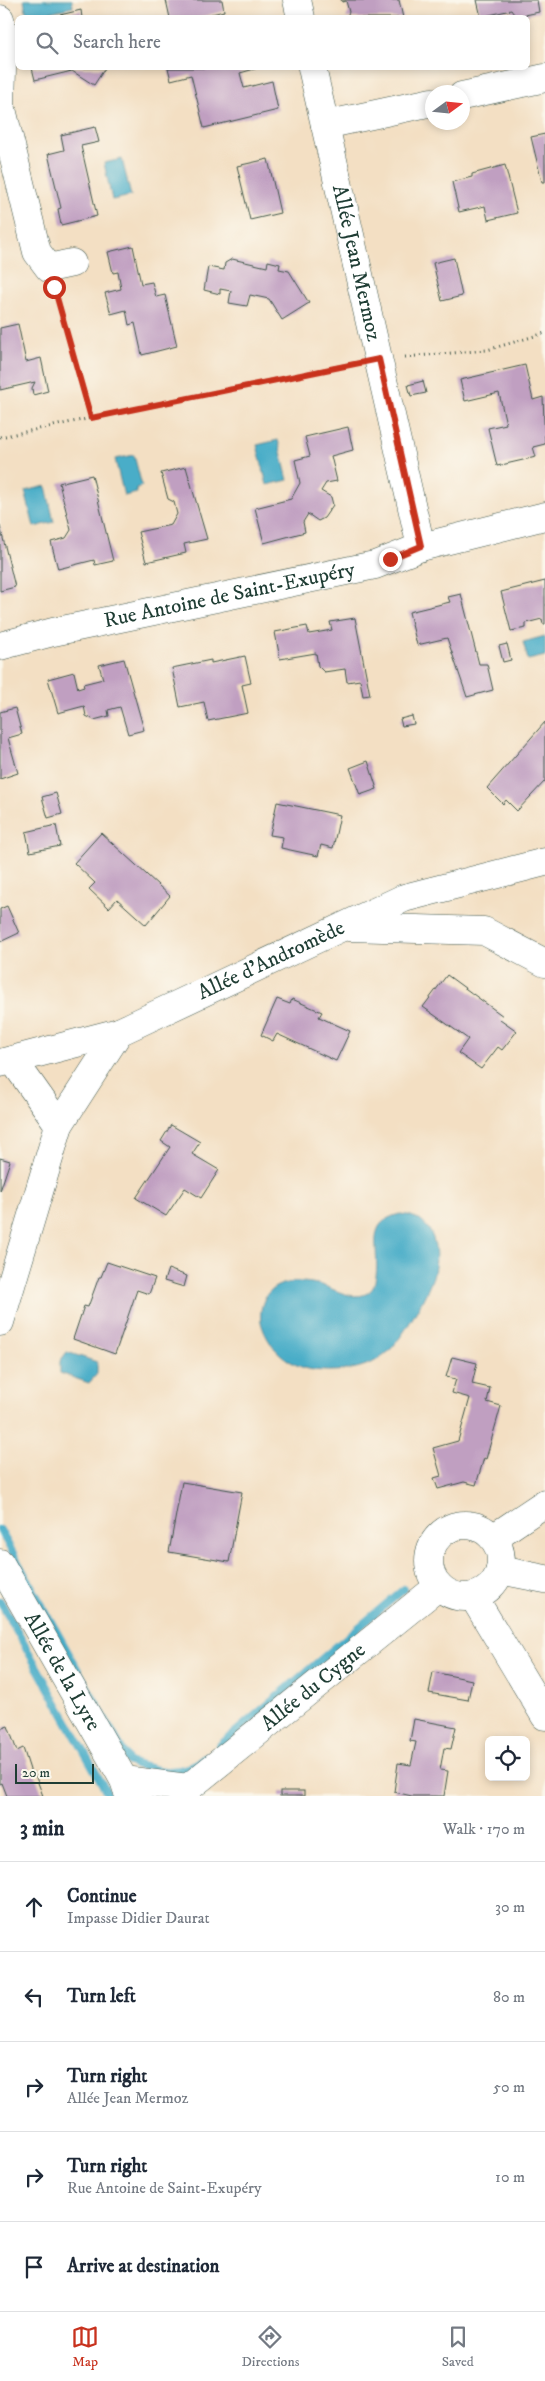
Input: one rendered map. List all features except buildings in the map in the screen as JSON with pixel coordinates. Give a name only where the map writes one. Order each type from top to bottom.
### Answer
[{"type":"street","points":[[297,0],[300,15]]},
{"type":"street","points":[[0,19],[3,32],[1,105],[37,252],[60,266]]},
{"type":"street","name":"Allée Jean Mermoz","points":[[312,70],[421,546]]},
{"type":"street","points":[[470,94],[545,78]]},
{"type":"street","points":[[325,125],[425,104]]},
{"type":"street","name":"Rue Antoine de Saint-Exupéry","points":[[0,646],[53,632],[375,565],[421,546],[545,516]]},
{"type":"street","name":"Allée d'Andromède","points":[[7,1061],[119,1032],[404,898],[545,862]]},
{"type":"street","points":[[342,927],[484,932],[545,963]]},
{"type":"street","points":[[0,1322],[59,1125],[119,1032]]},
{"type":"street","points":[[7,1061],[59,1125]]},
{"type":"street","points":[[493,1538],[545,1503]]},
{"type":"street","points":[[464,1525],[483,1529],[493,1538],[502,1558],[500,1570],[491,1586],[473,1596],[459,1596],[448,1593],[439,1586],[432,1575],[430,1553],[440,1535],[451,1528],[464,1525]]},
{"type":"street","name":"Allée de la Lyre","points":[[0,1563],[126,1788]]},
{"type":"street","points":[[500,1570],[545,1579]]},
{"type":"street","name":"Allée du Cygne","points":[[185,1792],[439,1586]]},
{"type":"street","points":[[473,1596],[545,1716]]},
{"type":"street","points":[[126,1788],[185,1792]]},
{"type":"path","points":[[60,266],[91,418]]},
{"type":"path","points":[[0,437],[379,359],[487,350],[545,333]]},
{"type":"water","points":[[24,0],[72,0],[73,7],[44,15],[27,15]]},
{"type":"water","points":[[122,159],[131,196],[112,200],[104,163]]},
{"type":"water","points":[[278,440],[288,480],[267,485],[257,445]]},
{"type":"water","points":[[134,455],[142,486],[136,488],[137,493],[124,496],[115,459]]},
{"type":"water","points":[[46,486],[54,522],[34,527],[25,491]]},
{"type":"water","points":[[545,636],[545,656],[528,660],[523,642]]},
{"type":"water","points":[[400,1214],[420,1220],[426,1226],[434,1243],[436,1263],[431,1282],[421,1304],[392,1348],[380,1358],[366,1365],[336,1371],[322,1371],[303,1367],[291,1362],[280,1354],[268,1340],[261,1322],[261,1308],[268,1293],[281,1285],[306,1282],[353,1296],[366,1294],[373,1287],[376,1276],[376,1238],[378,1230],[382,1223]]},
{"type":"water","points":[[67,1352],[97,1362],[97,1374],[89,1383],[60,1373],[60,1361]]},
{"type":"waterway","points":[[0,1530],[129,1762],[169,1771],[188,1768],[207,1756]]},
{"type":"waterway","points":[[219,1746],[404,1589]]},
{"type":"waterway","points":[[0,1601],[109,1796]]},
{"type":"route","points":[[54,287],[91,418],[379,359],[421,546],[390,559]]}]
